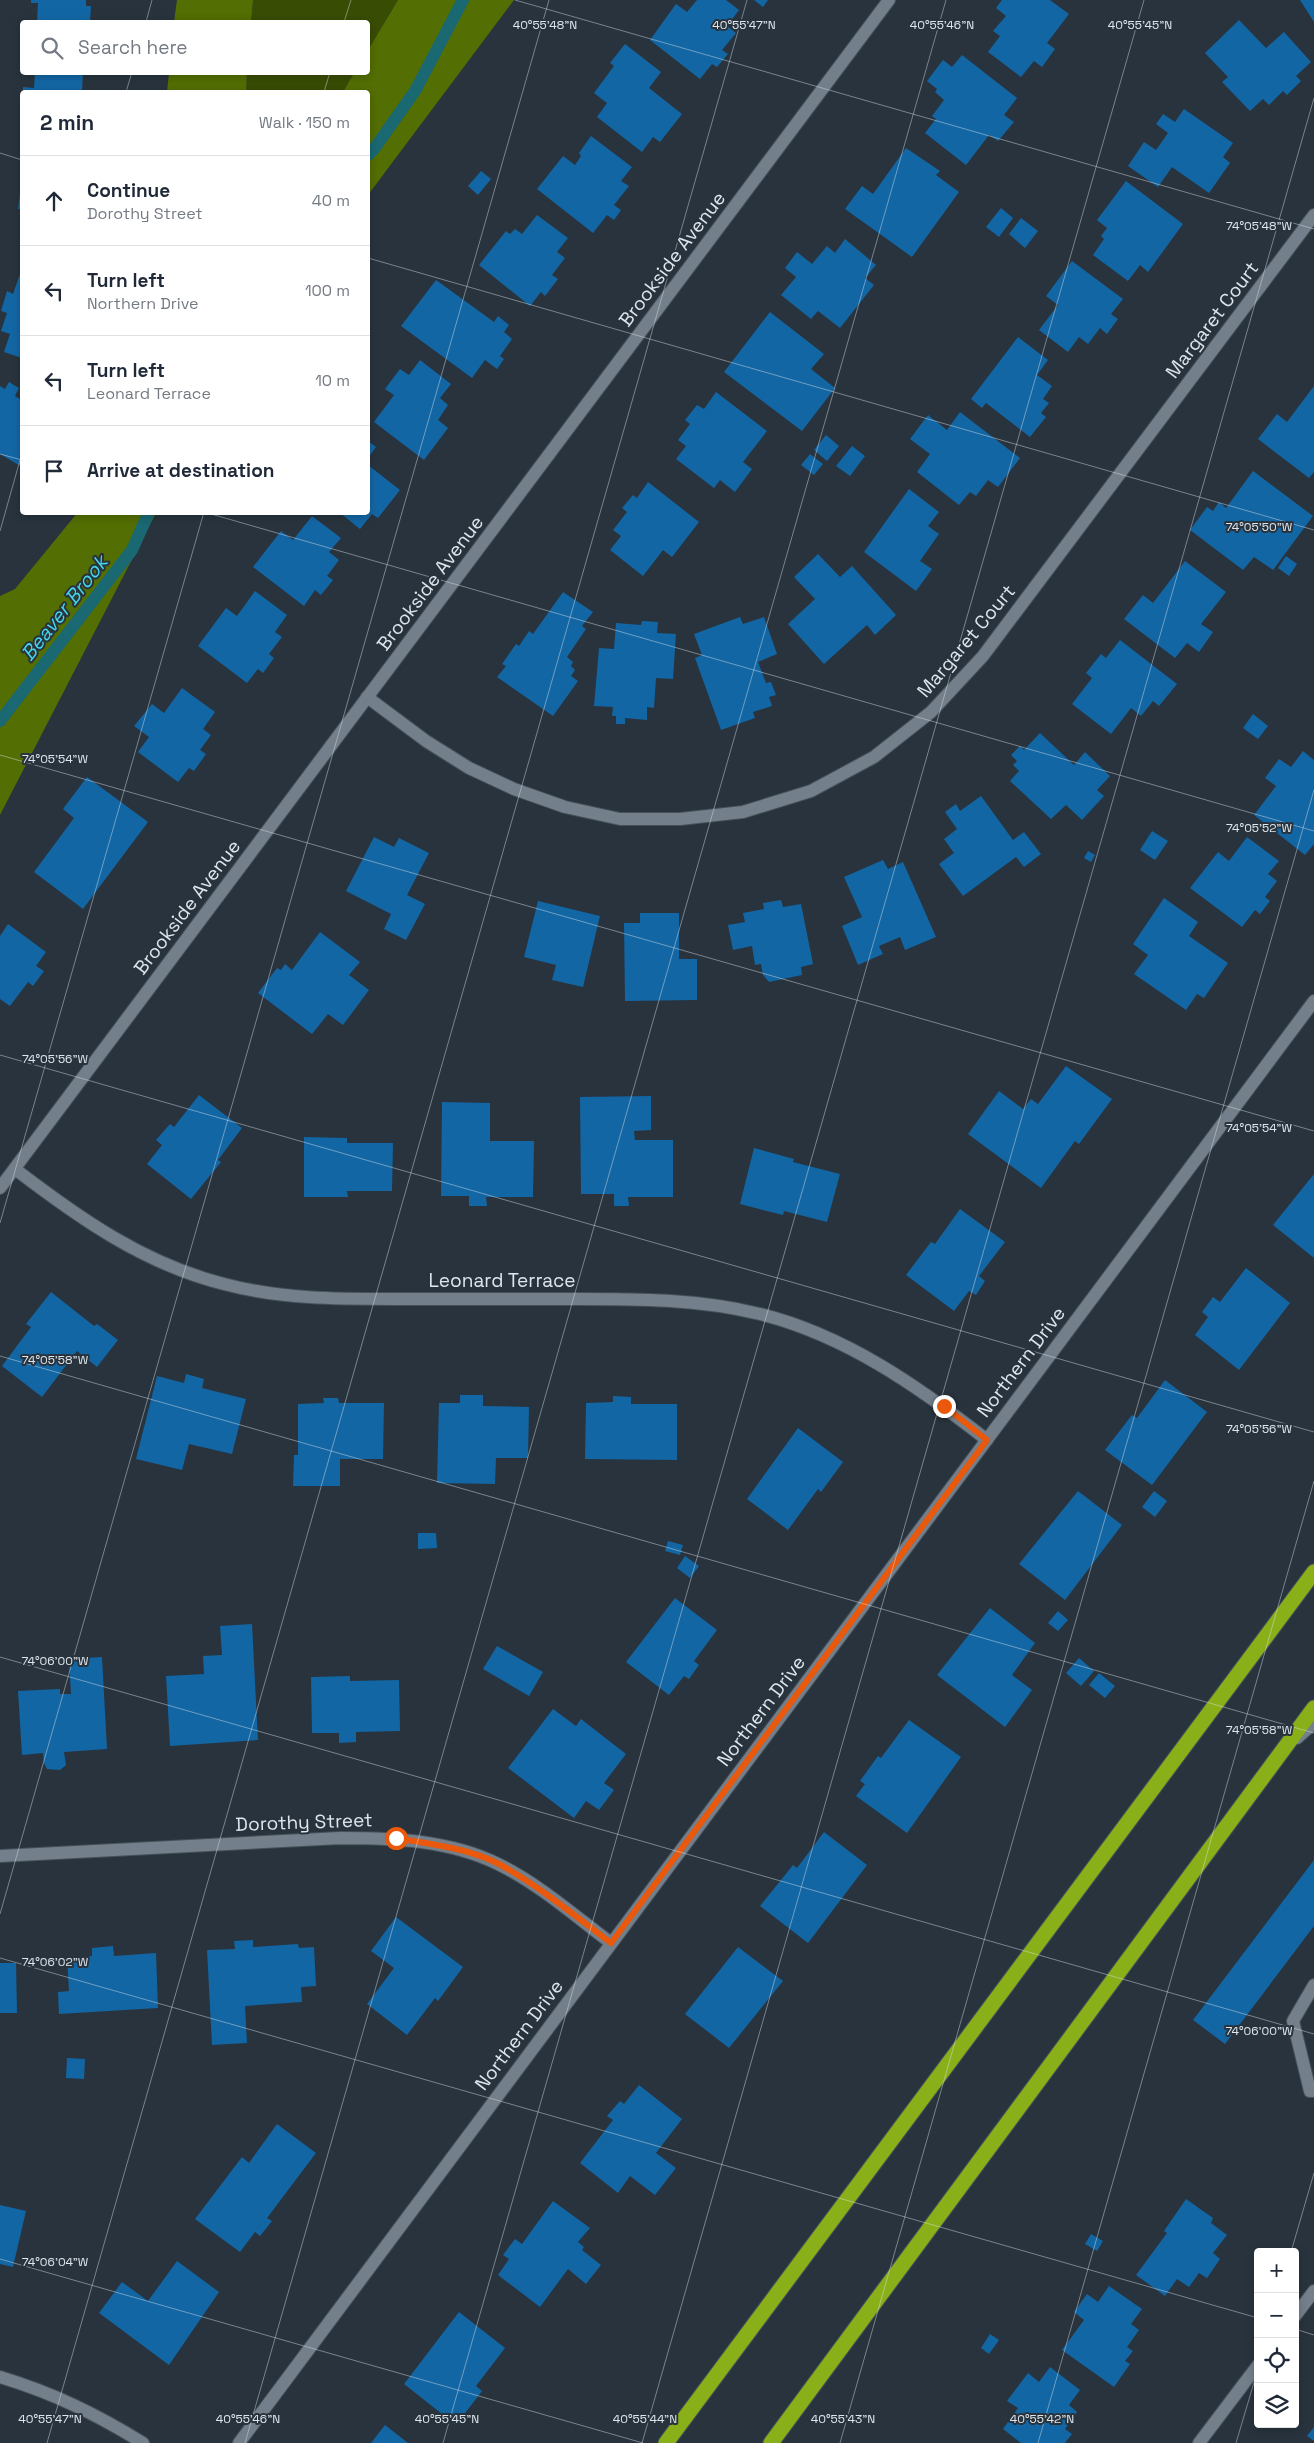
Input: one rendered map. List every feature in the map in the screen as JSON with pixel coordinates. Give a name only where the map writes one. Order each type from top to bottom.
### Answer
[{"type":"highway","points":[[666,2443],[1314,1572]]},
{"type":"highway","points":[[771,2443],[1314,1708]]},
{"type":"street","name":"Brookside Avenue","points":[[0,1188],[889,0]]},
{"type":"street","name":"Margaret Court","points":[[368,698],[426,741],[469,768],[514,789],[565,807],[620,819],[680,819],[743,812],[811,791],[874,757],[931,712],[982,656],[1314,215]]},
{"type":"street","name":"Northern Drive","points":[[239,2443],[1314,1001]]},
{"type":"street","name":"Leonard Terrace","points":[[14,1169],[73,1213],[120,1243],[171,1267],[224,1284],[280,1295],[338,1299],[645,1299],[705,1303],[763,1315],[824,1337],[875,1361],[921,1390],[987,1440]]},
{"type":"street","points":[[1282,1751],[1314,1723]]},
{"type":"street","name":"Dorothy Street","points":[[0,1856],[340,1838],[396,1838],[448,1847],[498,1864],[541,1891],[611,1943]]},
{"type":"street","points":[[1314,1985],[1293,2021],[1310,2091],[1314,2091]]},
{"type":"street","points":[[1299,2311],[1314,2291]]},
{"type":"street","points":[[1198,2443],[1254,2370]]},
{"type":"street","points":[[0,2377],[36,2388],[96,2414],[143,2443]]},
{"type":"green space","points":[[177,0],[253,0],[251,20],[174,20]]},
{"type":"green space","points":[[253,0],[398,0],[370,47],[370,20],[251,20]]},
{"type":"green space","points":[[398,0],[514,0],[370,192],[370,90],[344,90],[353,75],[370,75],[370,47]]},
{"type":"green space","points":[[169,75],[247,75],[246,90],[167,90]]},
{"type":"green space","points":[[247,75],[353,75],[344,90],[246,90]]},
{"type":"green space","points":[[76,515],[155,515],[0,815],[0,596],[15,589]]},
{"type":"building","points":[[31,0],[86,0],[86,6],[91,6],[90,20],[37,20],[38,3],[31,3]]},
{"type":"building","points":[[697,0],[726,0],[739,10],[727,26],[736,33],[722,50],[728,54],[717,67],[712,64],[700,79],[650,40],[676,4],[687,12]]},
{"type":"building","points":[[754,0],[768,0],[763,7]]},
{"type":"building","points":[[1002,0],[1050,0],[1069,14],[1047,43],[1055,49],[1042,67],[1034,61],[1021,77],[988,52],[1000,36],[993,31],[1006,16],[996,8]]},
{"type":"building","points":[[1300,0],[1314,0],[1314,22]]},
{"type":"building","points":[[1239,20],[1266,48],[1284,32],[1311,62],[1296,76],[1301,81],[1287,95],[1283,91],[1269,105],[1263,99],[1250,111],[1222,82],[1228,77],[1205,53]]},
{"type":"building","points":[[625,44],[661,72],[649,88],[682,114],[660,142],[653,137],[642,152],[597,117],[607,103],[594,93],[614,66],[610,63]]},
{"type":"building","points":[[962,55],[1017,98],[1004,115],[1014,122],[998,141],[989,135],[966,165],[925,133],[936,119],[932,116],[944,100],[935,92],[937,89],[927,81],[943,60],[952,67]]},
{"type":"building","points":[[35,75],[83,75],[82,90],[23,90],[23,87],[34,88]]},
{"type":"building","points":[[1184,109],[1233,143],[1223,157],[1230,163],[1209,193],[1172,167],[1158,187],[1128,166],[1144,142],[1156,150],[1168,133],[1156,124],[1163,114],[1175,122]]},
{"type":"building","points":[[591,136],[632,167],[621,181],[629,186],[614,205],[621,210],[614,220],[607,215],[593,233],[537,189],[563,156],[575,165],[581,156],[579,153]]},
{"type":"building","points":[[906,148],[940,171],[936,175],[959,192],[912,257],[845,209],[862,186],[873,194]]},
{"type":"building","points":[[481,171],[491,179],[478,195],[468,186]]},
{"type":"building","points":[[1126,181],[1183,224],[1148,272],[1140,265],[1128,281],[1093,255],[1104,239],[1101,236],[1107,228],[1097,220]]},
{"type":"building","points":[[20,193],[20,209],[18,209]]},
{"type":"building","points":[[1001,208],[1013,218],[999,237],[986,227]]},
{"type":"building","points":[[537,215],[568,238],[557,252],[565,258],[552,275],[558,279],[545,296],[541,292],[530,306],[479,265],[506,231],[510,234],[515,229],[522,234]]},
{"type":"building","points":[[1021,218],[1038,231],[1025,248],[1009,234]]},
{"type":"building","points":[[845,239],[876,265],[865,278],[874,285],[840,328],[818,311],[811,319],[781,295],[796,277],[785,268],[797,252],[812,264],[827,246],[835,253]]},
{"type":"building","points":[[1072,261],[1123,299],[1111,314],[1118,319],[1107,334],[1100,328],[1088,344],[1079,337],[1068,352],[1039,330],[1058,305],[1046,296]]},
{"type":"building","points":[[20,274],[20,357],[4,352],[10,334],[1,331],[7,313],[1,311],[7,291],[13,294]]},
{"type":"building","points":[[436,280],[494,322],[498,316],[509,325],[504,332],[512,339],[500,356],[504,359],[497,369],[485,360],[472,378],[401,326]]},
{"type":"building","points":[[770,312],[824,354],[811,369],[835,388],[802,431],[724,372]]},
{"type":"building","points":[[1018,337],[1048,360],[1037,375],[1052,386],[1043,399],[1049,403],[1041,413],[1046,417],[1030,437],[986,403],[982,408],[971,399]]},
{"type":"building","points":[[420,360],[451,384],[440,398],[448,405],[438,420],[448,428],[424,460],[374,422],[394,395],[385,389],[400,369],[409,375]]},
{"type":"building","points":[[9,382],[19,388],[15,396],[20,399],[20,466],[0,454],[0,386],[5,389]]},
{"type":"building","points":[[1314,386],[1314,472],[1309,478],[1258,439],[1277,414],[1287,422]]},
{"type":"building","points":[[716,392],[767,431],[743,462],[752,469],[735,492],[720,480],[714,488],[676,459],[686,446],[678,440],[690,424],[685,420],[697,405],[704,409]]},
{"type":"building","points":[[960,412],[1020,458],[998,487],[988,480],[976,496],[970,492],[959,505],[917,472],[930,454],[910,439],[928,415],[947,430]]},
{"type":"building","points":[[826,435],[839,446],[827,461],[814,450]]},
{"type":"building","points":[[370,442],[376,447],[370,455]]},
{"type":"building","points":[[852,446],[865,456],[850,476],[836,466]]},
{"type":"building","points":[[810,454],[823,464],[814,475],[801,465]]},
{"type":"building","points":[[370,467],[400,490],[378,518],[372,514],[360,529],[343,515],[370,515]]},
{"type":"building","points":[[1253,471],[1313,516],[1273,570],[1254,557],[1243,570],[1190,530],[1207,507],[1213,511],[1219,502],[1226,508]]},
{"type":"building","points":[[648,482],[699,522],[672,557],[663,550],[643,576],[610,550],[621,536],[613,530],[627,512],[622,508],[633,495],[637,498]]},
{"type":"building","points":[[909,489],[939,512],[928,526],[939,534],[920,561],[932,569],[916,591],[864,552]]},
{"type":"building","points":[[312,516],[341,538],[329,552],[339,560],[327,576],[333,580],[321,595],[315,590],[304,606],[253,567],[281,531],[293,540]]},
{"type":"building","points":[[818,554],[840,577],[852,566],[896,615],[875,635],[867,625],[824,664],[788,624],[815,599],[794,577]]},
{"type":"building","points":[[1286,556],[1297,564],[1289,576],[1278,568]]},
{"type":"building","points":[[1185,561],[1226,592],[1201,624],[1213,632],[1199,652],[1187,643],[1175,658],[1124,619],[1143,595],[1153,603]]},
{"type":"building","points":[[255,591],[287,615],[275,632],[282,637],[269,654],[274,658],[263,673],[258,669],[247,683],[198,646],[226,608],[237,616]]},
{"type":"building","points":[[563,592],[593,612],[582,626],[586,629],[567,657],[573,662],[571,666],[575,670],[571,676],[578,681],[553,716],[497,677],[506,666],[502,664],[516,644],[519,646],[529,631],[533,634]]},
{"type":"building","points":[[740,617],[743,624],[764,617],[777,654],[758,662],[766,683],[771,682],[776,695],[769,697],[772,706],[753,712],[755,718],[721,730],[695,658],[702,655],[694,634]]},
{"type":"building","points":[[642,621],[658,622],[657,633],[676,634],[673,679],[656,678],[654,708],[647,707],[647,720],[625,718],[625,724],[616,724],[616,716],[612,716],[613,707],[594,706],[599,648],[614,649],[616,623],[641,625]]},
{"type":"building","points":[[1120,640],[1177,684],[1159,706],[1153,701],[1141,716],[1131,708],[1111,734],[1072,704],[1092,678],[1086,673],[1101,654],[1106,658]]},
{"type":"building","points":[[182,688],[215,712],[203,729],[211,735],[200,750],[206,754],[194,771],[189,768],[178,782],[138,752],[149,737],[134,726],[152,704],[164,713]]},
{"type":"building","points":[[1253,714],[1268,726],[1258,739],[1243,728]]},
{"type":"building","points":[[1040,733],[1074,765],[1085,752],[1110,776],[1097,790],[1104,796],[1082,820],[1066,805],[1051,819],[1010,781],[1019,771],[1013,765],[1017,761],[1011,755],[1020,746],[1024,750]]},
{"type":"building","points":[[1303,751],[1314,760],[1314,844],[1305,855],[1254,815],[1276,786],[1265,778],[1279,759],[1291,767]]},
{"type":"building","points":[[87,777],[148,822],[83,909],[34,872],[74,818],[63,809]]},
{"type":"building","points":[[981,796],[1013,840],[1024,832],[1041,854],[1024,867],[1016,857],[963,896],[939,864],[954,853],[944,839],[957,829],[945,812],[956,804],[960,811]]},
{"type":"building","points":[[1152,831],[1168,841],[1155,860],[1140,850]]},
{"type":"building","points":[[374,837],[394,847],[399,838],[429,853],[407,895],[425,904],[406,940],[384,929],[391,914],[346,891]]},
{"type":"building","points":[[1247,837],[1279,861],[1268,874],[1277,881],[1265,897],[1270,901],[1260,914],[1255,910],[1242,927],[1190,888],[1218,852],[1229,861]]},
{"type":"building","points":[[1088,851],[1095,855],[1091,862],[1084,858]]},
{"type":"building","points":[[883,860],[888,869],[903,862],[936,937],[905,950],[900,937],[879,946],[883,954],[858,965],[842,926],[862,917],[844,877]]},
{"type":"building","points":[[1164,898],[1198,922],[1189,936],[1228,963],[1204,998],[1197,994],[1186,1010],[1134,974],[1148,955],[1133,944]]},
{"type":"building","points":[[781,900],[783,907],[801,904],[813,964],[801,967],[802,975],[769,982],[763,975],[761,964],[755,965],[752,946],[733,950],[728,925],[745,922],[743,913],[764,909],[763,903]]},
{"type":"building","points":[[538,901],[600,916],[583,987],[552,980],[556,965],[524,957]]},
{"type":"building","points":[[640,913],[679,913],[679,959],[697,959],[697,1000],[625,1001],[624,923],[640,923]]},
{"type":"building","points":[[8,924],[46,952],[36,966],[44,971],[33,986],[28,982],[10,1006],[0,999],[0,936]]},
{"type":"building","points":[[320,932],[360,962],[349,975],[369,990],[343,1025],[328,1014],[312,1034],[258,993],[277,968],[281,970],[285,964],[292,970]]},
{"type":"building","points":[[1066,1066],[1112,1099],[1079,1144],[1075,1141],[1041,1188],[968,1134],[999,1091],[1023,1109],[1031,1099],[1038,1104]]},
{"type":"building","points":[[199,1095],[242,1128],[218,1160],[221,1162],[191,1199],[147,1164],[162,1145],[156,1140],[170,1124],[174,1127]]},
{"type":"building","points":[[651,1096],[651,1130],[634,1131],[635,1140],[673,1140],[673,1197],[628,1197],[629,1206],[614,1206],[614,1194],[581,1194],[580,1097]]},
{"type":"building","points":[[442,1102],[490,1103],[490,1141],[534,1141],[533,1197],[486,1197],[487,1206],[469,1206],[469,1196],[441,1196]]},
{"type":"building","points":[[304,1137],[347,1138],[347,1143],[393,1143],[392,1191],[347,1191],[348,1197],[304,1197]]},
{"type":"building","points":[[754,1148],[794,1159],[793,1162],[840,1174],[827,1222],[784,1211],[783,1215],[740,1204]]},
{"type":"building","points":[[1314,1174],[1314,1258],[1273,1225]]},
{"type":"building","points":[[960,1209],[1005,1242],[979,1276],[985,1281],[976,1295],[969,1291],[954,1311],[906,1275],[931,1242],[935,1244]]},
{"type":"building","points":[[1246,1268],[1290,1303],[1239,1370],[1195,1335],[1208,1317],[1202,1312],[1213,1297],[1220,1302]]},
{"type":"building","points":[[51,1292],[94,1326],[97,1324],[118,1340],[97,1367],[77,1351],[42,1397],[2,1366],[31,1327],[26,1324]]},
{"type":"building","points":[[186,1374],[204,1379],[202,1388],[246,1399],[232,1454],[189,1444],[182,1470],[136,1459],[157,1376],[184,1383]]},
{"type":"building","points":[[1165,1380],[1207,1412],[1152,1485],[1105,1450],[1132,1415],[1137,1418]]},
{"type":"building","points":[[460,1395],[483,1395],[483,1406],[529,1407],[528,1458],[496,1458],[495,1484],[437,1483],[439,1403],[460,1403]]},
{"type":"building","points":[[613,1396],[631,1397],[631,1404],[677,1404],[677,1460],[585,1459],[586,1403],[613,1402]]},
{"type":"building","points":[[323,1398],[338,1398],[339,1403],[384,1403],[383,1459],[340,1459],[340,1486],[293,1486],[294,1455],[298,1455],[298,1404],[324,1403]]},
{"type":"building","points":[[798,1428],[843,1462],[821,1492],[818,1489],[788,1530],[747,1499]]},
{"type":"building","points":[[1078,1491],[1122,1525],[1065,1600],[1019,1564]]},
{"type":"building","points":[[1154,1491],[1167,1501],[1155,1517],[1142,1507]]},
{"type":"building","points":[[418,1533],[436,1533],[437,1548],[418,1549]]},
{"type":"building","points":[[668,1541],[683,1545],[680,1555],[665,1551]]},
{"type":"building","points":[[685,1556],[699,1566],[690,1578],[677,1568]]},
{"type":"building","points":[[675,1598],[717,1630],[694,1661],[699,1665],[689,1679],[684,1676],[669,1695],[626,1662]]},
{"type":"building","points":[[990,1608],[1035,1643],[1012,1675],[1032,1690],[1005,1727],[937,1675]]},
{"type":"building","points":[[1058,1611],[1068,1620],[1058,1631],[1048,1623]]},
{"type":"building","points":[[252,1624],[258,1740],[170,1746],[166,1676],[204,1674],[203,1656],[222,1655],[220,1626]]},
{"type":"building","points":[[497,1646],[543,1672],[529,1696],[483,1669]]},
{"type":"building","points":[[102,1657],[107,1749],[64,1752],[66,1765],[60,1770],[47,1769],[43,1753],[22,1755],[18,1691],[60,1689],[60,1694],[71,1694],[69,1659]]},
{"type":"building","points":[[1079,1658],[1094,1671],[1081,1686],[1066,1673]]},
{"type":"building","points":[[1099,1673],[1115,1686],[1105,1698],[1089,1685]]},
{"type":"building","points":[[350,1676],[350,1681],[399,1680],[400,1731],[356,1732],[356,1742],[339,1743],[339,1733],[312,1733],[311,1677]]},
{"type":"building","points":[[553,1709],[576,1726],[581,1719],[626,1754],[604,1783],[614,1790],[599,1810],[586,1801],[574,1818],[508,1768]]},
{"type":"building","points":[[909,1720],[961,1757],[907,1833],[856,1796],[865,1784],[860,1781],[878,1756],[881,1758]]},
{"type":"building","points":[[824,1832],[867,1865],[808,1943],[760,1906],[793,1865],[797,1868]]},
{"type":"building","points":[[1314,1860],[1314,1926],[1225,2044],[1193,2020]]},
{"type":"building","points":[[396,1917],[463,1967],[438,2001],[435,1998],[407,2035],[367,2004],[394,1968],[371,1951]]},
{"type":"building","points":[[253,1940],[253,1947],[298,1944],[299,1948],[314,1947],[316,1986],[301,1987],[302,2002],[245,2006],[247,2043],[212,2045],[207,1950],[235,1949],[234,1941]]},
{"type":"building","points":[[113,1946],[114,1956],[156,1953],[158,2008],[59,2014],[58,1992],[69,1991],[67,1958],[92,1956],[92,1948]]},
{"type":"building","points":[[738,1947],[783,1981],[729,2048],[685,2014]]},
{"type":"building","points":[[0,1963],[16,1963],[17,2013],[0,2013]]},
{"type":"building","points":[[67,2058],[85,2059],[84,2079],[66,2078]]},
{"type":"building","points":[[639,2085],[682,2119],[656,2153],[676,2168],[655,2195],[630,2176],[618,2193],[580,2163],[613,2120],[607,2116],[620,2101],[624,2104]]},
{"type":"building","points":[[277,2124],[316,2153],[267,2218],[272,2221],[260,2236],[255,2232],[240,2252],[195,2219],[242,2157],[249,2163]]},
{"type":"building","points":[[1186,2199],[1213,2218],[1211,2223],[1227,2235],[1213,2253],[1220,2259],[1207,2278],[1199,2273],[1189,2287],[1177,2279],[1165,2296],[1136,2275],[1167,2233],[1164,2231]]},
{"type":"building","points":[[553,2201],[590,2228],[578,2242],[584,2247],[582,2250],[601,2265],[586,2284],[568,2269],[540,2307],[498,2275],[509,2259],[503,2255],[515,2239],[522,2244]]},
{"type":"building","points":[[0,2205],[26,2211],[13,2267],[0,2264]]},
{"type":"building","points":[[1091,2234],[1103,2241],[1097,2251],[1085,2244]]},
{"type":"building","points":[[177,2261],[219,2292],[169,2365],[99,2313],[122,2282],[148,2301]]},
{"type":"building","points":[[1109,2286],[1142,2309],[1131,2324],[1139,2330],[1127,2347],[1133,2351],[1125,2361],[1130,2364],[1114,2387],[1062,2350],[1084,2320],[1074,2312],[1087,2294],[1098,2302]]},
{"type":"building","points":[[459,2312],[505,2348],[476,2386],[482,2391],[456,2425],[404,2384]]},
{"type":"building","points":[[990,2334],[999,2340],[989,2354],[981,2348]]},
{"type":"building","points":[[1050,2367],[1080,2390],[1069,2405],[1077,2412],[1065,2429],[1072,2434],[1065,2443],[1021,2443],[1003,2429],[1018,2408],[1007,2401],[1028,2373],[1039,2382]]},
{"type":"building","points":[[385,2425],[408,2443],[371,2443]]},
{"type":"building","points":[[1314,2427],[1314,2441],[1307,2436]]},
{"type":"waterway","name":"Beaver Brook","points":[[370,153],[415,91],[463,0]]},
{"type":"waterway","name":"Beaver Brook","points":[[0,721],[132,550],[148,515]]},
{"type":"route","points":[[396,1838],[448,1847],[498,1864],[541,1891],[611,1943],[987,1440],[944,1406]]}]
